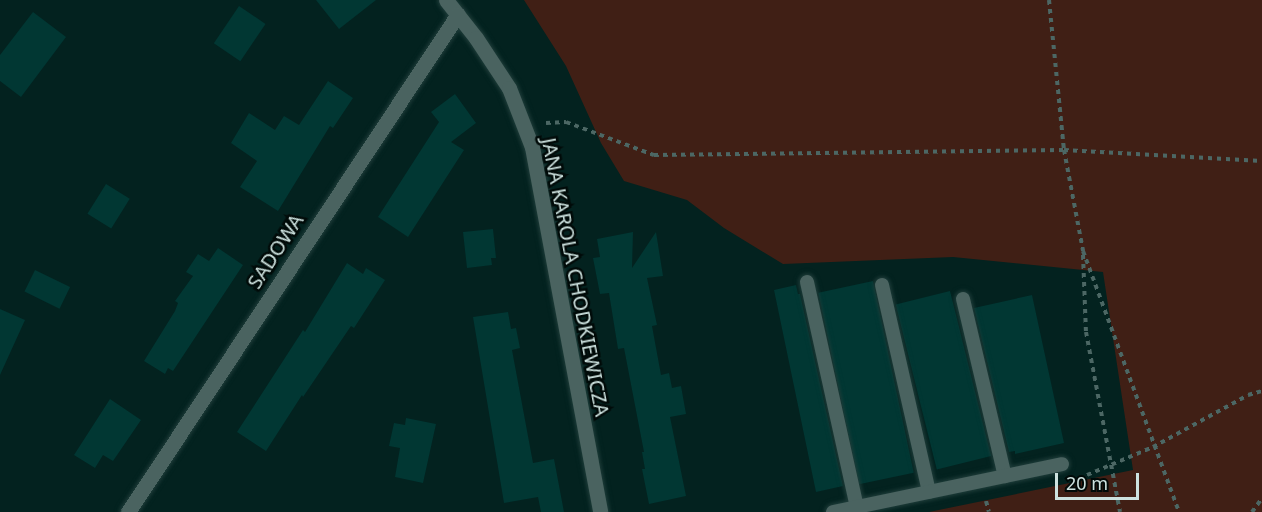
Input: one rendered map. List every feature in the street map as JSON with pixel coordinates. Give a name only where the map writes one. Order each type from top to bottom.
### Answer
[{"type":"street","name":"JANA KAROLA CHODKIEWICZA","points":[[446,0],[509,88],[525,124],[539,178],[600,512]]},
{"type":"street","name":"SADOWA","points":[[128,512],[458,14]]},
{"type":"lane","points":[[807,282],[857,507]]},
{"type":"lane","points":[[882,285],[929,492]]},
{"type":"lane","points":[[963,299],[1005,476]]},
{"type":"lane","points":[[833,512],[1062,464]]},
{"type":"path","points":[[1049,0],[1064,150],[1083,252],[1086,332],[1120,512]]},
{"type":"path","points":[[525,124],[566,123],[654,154],[1064,150],[1262,161]]},
{"type":"path","points":[[1083,252],[1153,447],[1179,512]]},
{"type":"path","points":[[1087,475],[1153,447],[1248,395],[1262,392]]},
{"type":"path","points":[[985,497],[989,512]]},
{"type":"path","points":[[1252,512],[1262,498]]},
{"type":"shaded area","points":[[524,0],[1262,0],[1262,512],[929,512],[1133,470],[1103,272],[953,257],[783,264],[724,228],[687,200],[624,181],[601,143],[566,66]]},
{"type":"building","points":[[316,0],[376,0],[339,29]]},
{"type":"building","points":[[239,6],[266,24],[240,61],[214,43]]},
{"type":"building","points":[[33,12],[66,37],[21,97],[0,81],[0,55]]},
{"type":"building","points":[[328,81],[353,98],[333,128],[330,126],[278,211],[240,187],[257,161],[231,143],[249,113],[275,130],[284,116],[299,125]]},
{"type":"building","points":[[455,94],[476,123],[451,142],[464,150],[408,237],[378,217],[439,122],[431,112]]},
{"type":"building","points":[[106,184],[130,199],[111,229],[87,214]]},
{"type":"building","points":[[493,229],[496,258],[491,258],[492,265],[467,268],[463,232]]},
{"type":"building","points":[[633,232],[632,268],[656,232],[663,276],[647,278],[657,325],[652,326],[661,375],[669,373],[672,388],[681,386],[686,414],[670,417],[686,496],[649,504],[642,469],[645,469],[642,452],[644,452],[624,348],[618,349],[609,293],[600,294],[593,258],[600,257],[597,239]]},
{"type":"building","points":[[218,248],[243,265],[173,371],[168,368],[165,374],[144,361],[175,311],[178,303],[175,301],[193,276],[186,272],[198,254],[209,261]]},
{"type":"building","points":[[347,263],[363,274],[366,268],[385,280],[354,328],[351,326],[303,397],[302,395],[266,451],[237,432],[303,330],[305,332]]},
{"type":"building","points":[[35,270],[70,287],[60,309],[24,292]]},
{"type":"building","points":[[873,281],[914,473],[859,484],[818,293]]},
{"type":"building","points":[[796,285],[798,294],[800,294],[843,486],[816,492],[774,290]]},
{"type":"building","points":[[950,291],[991,456],[937,469],[896,305]]},
{"type":"building","points":[[1032,295],[1064,443],[1015,454],[1015,451],[1009,452],[974,308]]},
{"type":"building","points":[[0,309],[25,320],[0,375]]},
{"type":"building","points":[[508,312],[511,329],[516,328],[520,348],[512,350],[533,463],[554,459],[564,512],[541,512],[538,497],[504,503],[473,317]]},
{"type":"building","points":[[110,399],[141,420],[113,461],[103,455],[95,468],[74,455]]},
{"type":"building","points":[[406,418],[436,424],[423,483],[395,477],[400,448],[389,446],[394,423],[405,425]]}]
